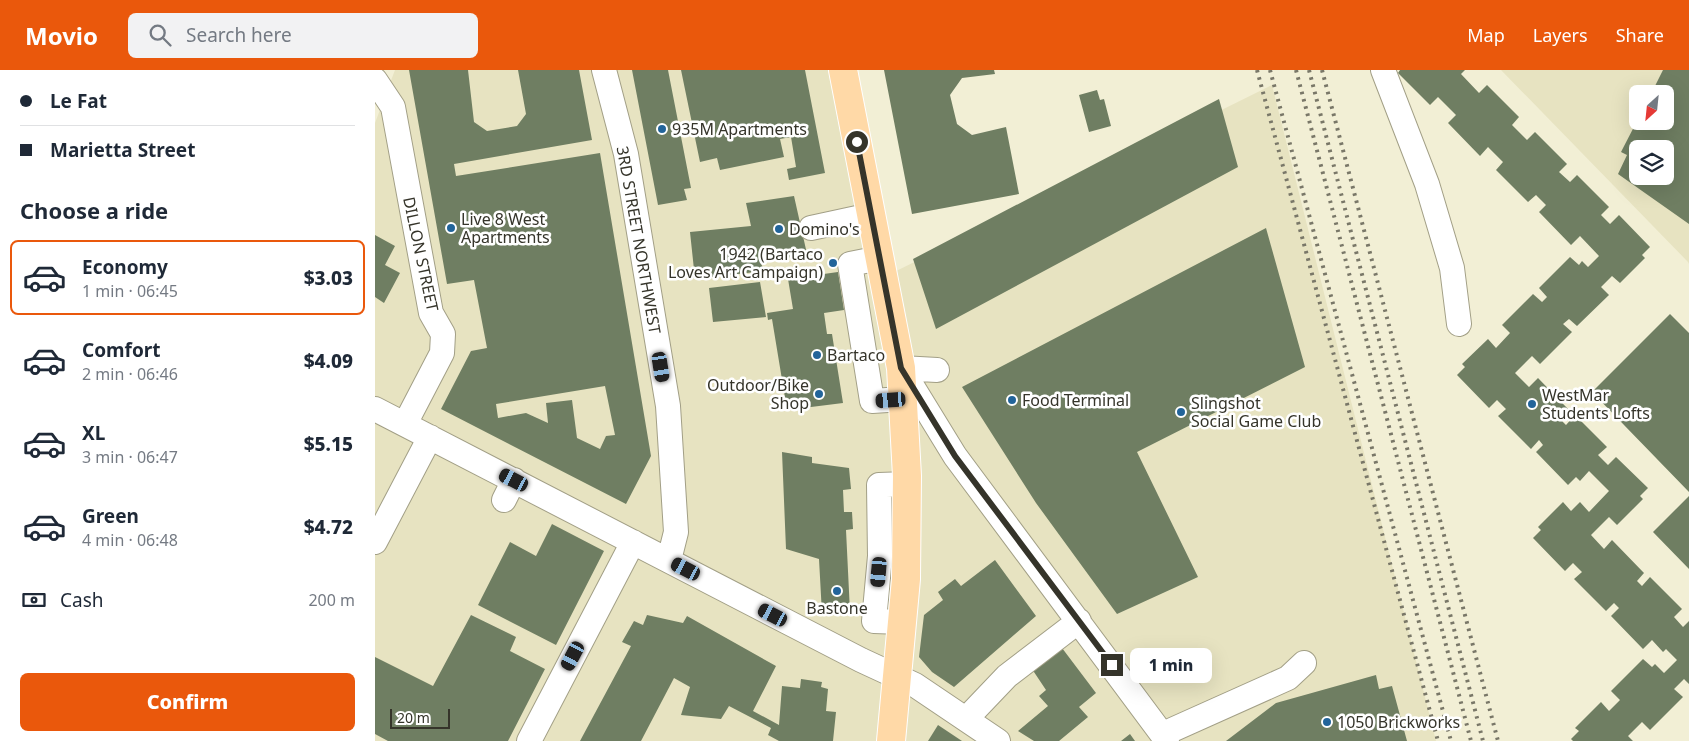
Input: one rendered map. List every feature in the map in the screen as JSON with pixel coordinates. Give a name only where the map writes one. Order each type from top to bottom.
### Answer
[{"type":"main road","points":[[843,70],[901,368],[907,484],[906,579],[891,741]]},
{"type":"street","name":"3RD STREET NORTHWEST","points":[[604,70],[626,154],[668,406],[675,532],[669,560]]},
{"type":"street","points":[[1383,70],[1427,184],[1452,268],[1459,324]]},
{"type":"street","name":"DILLON STREET","points":[[375,80],[393,108],[431,313],[443,334],[442,353],[405,424]]},
{"type":"street","points":[[811,228],[871,215]]},
{"type":"street","points":[[880,258],[851,264],[872,401],[903,399]]},
{"type":"street","points":[[901,368],[937,370]]},
{"type":"street","points":[[901,368],[955,456],[1165,738],[1289,678],[1304,663]]},
{"type":"street","points":[[375,409],[430,437],[509,490],[633,542],[924,690],[998,741]]},
{"type":"street","points":[[375,542],[430,437]]},
{"type":"street","points":[[529,741],[633,542]]},
{"type":"street","points":[[966,720],[1007,676],[1079,621]]},
{"type":"shaded area","points":[[395,70],[830,70],[876,281],[1272,85],[1436,741],[375,741],[375,123]]},
{"type":"shaded area","points":[[1501,70],[1689,70],[1689,264],[1688,262]]},
{"type":"building","points":[[409,70],[468,70],[474,122],[487,131],[517,126],[526,114],[518,70],[579,70],[592,140],[454,164],[456,176],[600,153],[651,456],[626,504],[441,409],[471,351],[487,348],[474,280],[447,284]],"holes":[[[605,386],[615,435],[606,436],[600,449],[577,438],[572,400],[546,403],[548,423],[526,413],[498,418],[496,404]]]},
{"type":"building","name":"935M Apartments","points":[[632,70],[668,70],[691,188],[684,189],[687,200],[658,205]]},
{"type":"building","points":[[681,70],[805,70],[825,173],[789,180],[787,169],[796,167],[791,137],[780,139],[784,157],[720,170],[717,158],[700,162]]},
{"type":"building","points":[[884,70],[994,70],[995,74],[962,78],[950,95],[957,124],[972,135],[1006,127],[1019,194],[912,214]]},
{"type":"building","name":"WestMar Students Lofts","points":[[1400,70],[1465,70],[1461,74],[1479,93],[1487,85],[1519,117],[1512,125],[1527,140],[1535,132],[1567,164],[1559,172],[1570,182],[1577,175],[1609,207],[1601,215],[1610,224],[1619,215],[1650,247],[1642,255],[1645,258],[1620,283],[1612,276],[1601,287],[1609,295],[1577,326],[1569,319],[1563,324],[1572,332],[1540,364],[1532,356],[1515,373],[1529,387],[1538,378],[1569,410],[1560,419],[1566,425],[1575,415],[1607,447],[1598,455],[1608,465],[1616,457],[1648,488],[1640,496],[1643,499],[1617,525],[1609,517],[1591,535],[1604,549],[1612,540],[1644,573],[1637,581],[1642,586],[1650,577],[1682,609],[1674,617],[1683,627],[1689,621],[1689,684],[1684,679],[1674,689],[1683,697],[1650,730],[1642,722],[1628,736],[1633,741],[1573,741],[1571,739],[1579,731],[1575,728],[1601,702],[1609,711],[1620,700],[1611,691],[1643,659],[1652,667],[1655,664],[1664,673],[1677,660],[1666,649],[1663,652],[1652,640],[1643,649],[1611,616],[1619,608],[1614,603],[1606,611],[1574,579],[1582,572],[1573,563],[1565,571],[1533,538],[1541,530],[1538,527],[1563,502],[1571,511],[1580,502],[1589,512],[1609,491],[1589,471],[1580,481],[1576,477],[1568,485],[1536,452],[1543,445],[1539,440],[1531,449],[1498,416],[1506,409],[1497,400],[1489,408],[1457,375],[1465,367],[1462,364],[1488,339],[1496,348],[1510,333],[1502,325],[1533,294],[1542,302],[1547,297],[1539,288],[1570,257],[1579,265],[1582,261],[1588,267],[1599,256],[1580,236],[1571,245],[1539,212],[1546,205],[1536,195],[1528,202],[1496,170],[1503,162],[1488,147],[1480,156],[1448,123],[1456,115],[1438,97],[1430,105],[1398,73]]},
{"type":"building","points":[[1663,70],[1689,70],[1689,224],[1634,185],[1674,185],[1674,140],[1629,140],[1629,182],[1618,174],[1627,155],[1621,152],[1632,130],[1674,130],[1674,85],[1656,85]]},
{"type":"building","points":[[1097,90],[1100,100],[1104,99],[1111,126],[1089,132],[1079,95]]},
{"type":"building","points":[[1219,99],[1238,167],[936,329],[913,259]]},
{"type":"building","points":[[794,196],[807,254],[761,263],[764,271],[695,279],[690,232],[751,226],[746,203]]},
{"type":"building","points":[[1266,228],[1305,367],[1137,452],[1198,577],[1117,614],[1036,503],[962,387]]},
{"type":"building","points":[[375,235],[395,246],[385,265],[400,273],[384,303],[375,297]]},
{"type":"building","points":[[838,272],[844,310],[824,313],[827,334],[832,334],[843,403],[787,410],[772,319],[768,320],[767,313],[793,309],[788,279]]},
{"type":"building","points":[[760,282],[766,317],[713,322],[709,288]]},
{"type":"building","points":[[1670,314],[1689,333],[1689,492],[1592,392]]},
{"type":"building","points":[[782,452],[812,457],[812,463],[849,468],[851,489],[843,490],[844,512],[852,512],[853,529],[846,530],[850,612],[822,614],[819,559],[786,549]]},
{"type":"building","points":[[1689,496],[1689,569],[1653,532]]},
{"type":"building","points":[[552,524],[604,551],[556,645],[478,605],[510,542],[536,556]]},
{"type":"building","points":[[995,560],[1036,616],[954,687],[932,672],[919,657],[924,615],[943,600],[938,592],[955,579],[961,586]]},
{"type":"building","points":[[471,615],[516,637],[510,651],[545,669],[508,741],[388,741],[375,734],[375,657],[433,686]]},
{"type":"building","points":[[647,615],[683,623],[687,616],[776,666],[753,711],[779,725],[782,686],[800,688],[801,679],[822,682],[821,687],[828,689],[826,711],[836,712],[833,741],[779,741],[768,735],[771,728],[729,706],[721,719],[681,715],[690,687],[674,678],[641,741],[580,741],[631,646],[622,642],[634,621],[643,625]]},
{"type":"building","points":[[1059,644],[1096,693],[1079,707],[1088,717],[1059,741],[1034,741],[1018,731],[1048,706],[1039,696],[1046,690],[1032,669]]},
{"type":"building","name":"1050 Brickworks","points":[[1376,675],[1379,689],[1392,686],[1407,741],[1226,741],[1276,703]]},
{"type":"building","points":[[938,725],[962,741],[928,741]]},
{"type":"building","points":[[1130,734],[1135,741],[1121,741]]},
{"type":"railway","points":[[1257,70],[1438,741]]},
{"type":"railway","points":[[1270,70],[1451,741]]},
{"type":"railway","points":[[1296,70],[1471,741]]},
{"type":"railway","points":[[1309,70],[1483,741]]},
{"type":"railway","points":[[1322,70],[1498,741]]},
{"type":"place","name":"935M Apartments","points":[[662,129]]},
{"type":"place","name":"Live 8 West Apartments","points":[[451,228]]},
{"type":"place","name":"Domino's","points":[[779,229]]},
{"type":"place","name":"1942 (Bartaco Loves Art Campaign)","points":[[833,263]]},
{"type":"place","name":"Bartaco","points":[[817,355]]},
{"type":"place","name":"Outdoor/Bike Shop","points":[[819,394]]},
{"type":"place","name":"Food Terminal","points":[[1012,400]]},
{"type":"place","name":"WestMar Students Lofts","points":[[1532,404]]},
{"type":"place","name":"Slingshot Social Game Club","points":[[1181,412]]},
{"type":"place","name":"Bastone","points":[[837,591]]},
{"type":"place","name":"1050 Brickworks","points":[[1327,722]]},
{"type":"route","points":[[857,142],[901,368],[955,456],[1112,665]]}]
